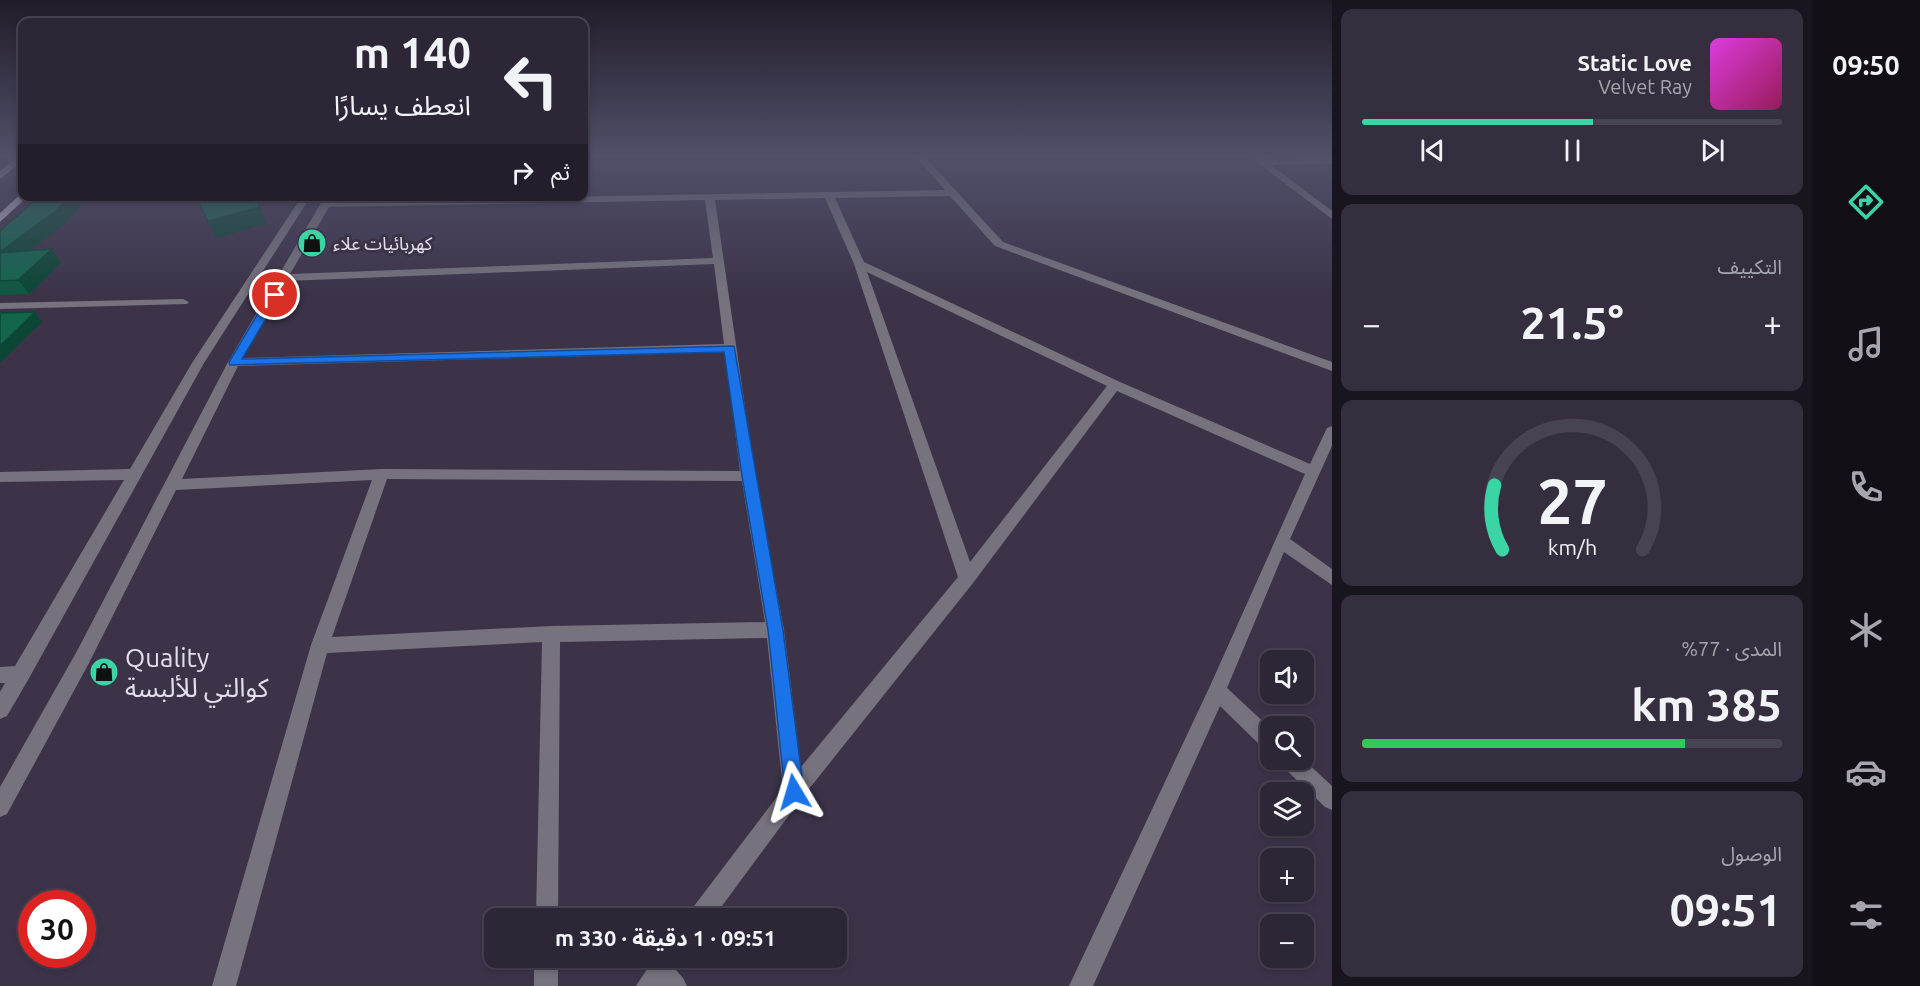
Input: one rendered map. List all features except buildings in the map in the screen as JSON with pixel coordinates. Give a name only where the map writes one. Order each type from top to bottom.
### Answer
[{"type":"main road","points":[[0,219],[17,203]]},
{"type":"street","points":[[0,710],[198,363],[303,203]]},
{"type":"street","points":[[0,807],[83,657],[234,362],[285,278],[326,203]]},
{"type":"street","points":[[711,203],[748,476],[776,630],[794,792]]},
{"type":"street","points":[[832,203],[860,264],[967,578]]},
{"type":"street","points":[[961,203],[999,244],[1332,367]]},
{"type":"street","points":[[1315,203],[1332,216]]},
{"type":"street","points":[[282,238],[308,237]]},
{"type":"street","points":[[285,278],[717,261]]},
{"type":"street","points":[[860,264],[1115,385],[1313,471]]},
{"type":"street","points":[[0,306],[183,302]]},
{"type":"street","points":[[234,362],[730,348]]},
{"type":"street","points":[[707,908],[794,792],[967,578],[1115,385]]},
{"type":"street","points":[[1081,986],[1217,691],[1281,541],[1331,435]]},
{"type":"street","points":[[0,477],[136,474]]},
{"type":"street","points":[[171,485],[382,474],[748,476]]},
{"type":"street","points":[[224,986],[320,645],[382,474]]},
{"type":"street","points":[[1281,541],[1332,578]]},
{"type":"street","points":[[320,645],[551,634],[776,630]]},
{"type":"street","points":[[547,908],[551,634]]},
{"type":"street","points":[[0,675],[22,674]]},
{"type":"street","points":[[1217,691],[1260,732]]},
{"type":"street","points":[[1301,770],[1332,800]]},
{"type":"street","points":[[546,968],[546,986]]},
{"type":"place","name":"كهربائيات علاء","points":[[312,243]]},
{"type":"place","name":"Quality كوالتي للألبسة","points":[[104,672]]},
{"type":"route","points":[[275,295],[234,362],[730,348],[748,476],[776,630],[794,792]]}]
